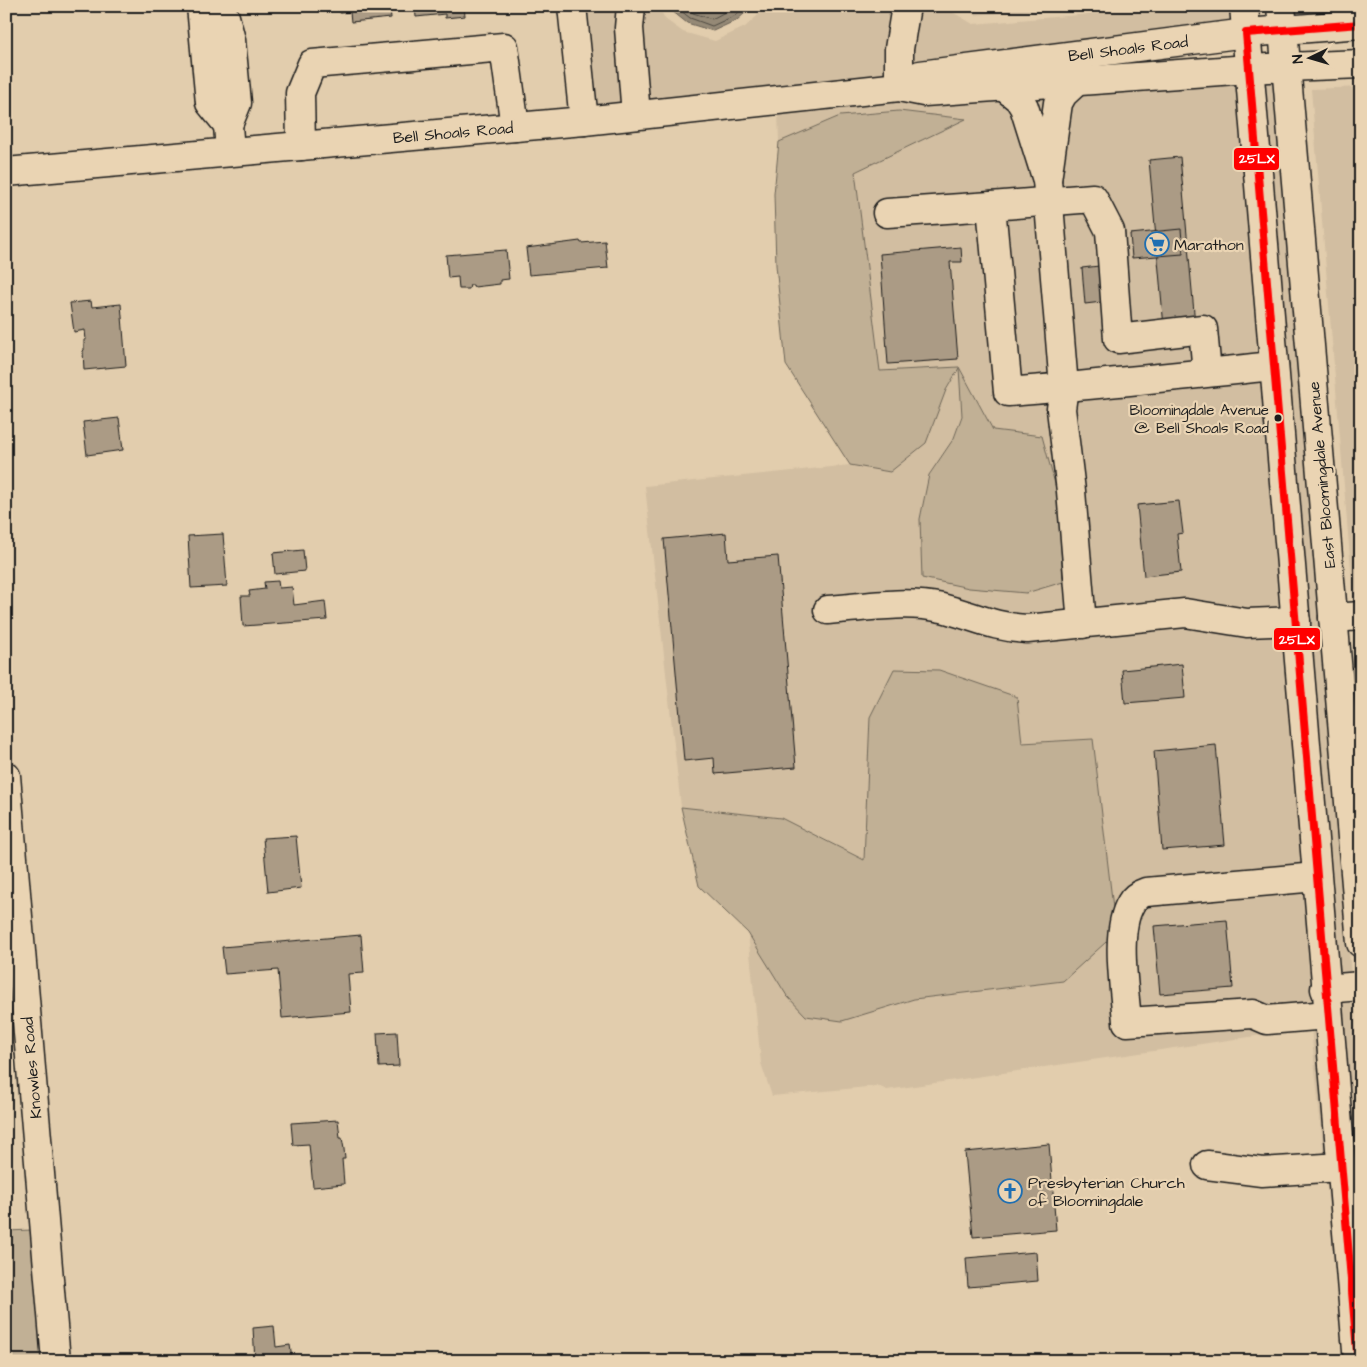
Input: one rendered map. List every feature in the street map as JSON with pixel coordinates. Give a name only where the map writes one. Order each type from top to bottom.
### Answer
[{"type":"main road","points":[[201,6],[210,103],[228,125]]},
{"type":"main road","points":[[210,6],[225,17],[232,49],[237,104],[228,125],[230,152]]},
{"type":"main road","points":[[572,6],[584,121]]},
{"type":"main road","points":[[630,6],[629,28],[636,115]]},
{"type":"main road","points":[[899,87],[899,49],[906,6]]},
{"type":"main road","points":[[1244,6],[1326,1002],[1357,1351],[1361,1361]]},
{"type":"main road","name":"Bell Shoals Road","points":[[899,87],[919,76],[1246,33],[1282,18],[1361,24]]},
{"type":"main road","name":"East Bloomingdale Avenue","points":[[1282,18],[1361,943]]},
{"type":"main road","points":[[301,146],[300,93],[312,64],[504,47],[515,127]]},
{"type":"main road","points":[[205,51],[232,49]]},
{"type":"main road","name":"Bell Shoals Road","points":[[6,172],[584,121],[899,87],[924,92],[1249,69],[1361,64]]},
{"type":"main road","points":[[1076,81],[1068,88],[1058,103],[1048,191],[1064,387],[1061,409],[1071,491],[1082,624]]},
{"type":"main road","points":[[1003,86],[1012,92],[1024,107],[1048,191]]},
{"type":"main road","points":[[887,213],[990,206],[1048,191],[1093,198],[1110,230],[1123,382]]},
{"type":"main road","points":[[990,206],[1008,392],[1274,366]]},
{"type":"main road","points":[[1118,339],[1203,329],[1207,373]]},
{"type":"main road","points":[[828,610],[916,605],[942,608],[986,624],[1027,629],[1185,613],[1247,623],[1296,621]]},
{"type":"main road","points":[[1333,618],[1361,616]]},
{"type":"main road","name":"Knowles Road","points":[[6,776],[56,1361]]},
{"type":"main road","points":[[1316,877],[1146,892],[1134,898],[1126,915],[1122,943],[1128,1022],[1253,1014],[1266,1020],[1326,1002],[1361,986]]},
{"type":"main road","points":[[1207,1165],[1262,1172],[1341,1167]]},
{"type":"shaded area","points":[[585,6],[663,6],[662,13],[665,19],[683,32],[715,41],[745,27],[768,6],[942,6],[973,24],[1186,6],[1231,6],[1232,24],[889,77],[596,108]]},
{"type":"shaded area","points":[[961,6],[1081,6],[975,15]]},
{"type":"shaded area","points":[[1294,6],[1361,6],[1361,13],[1295,18]]},
{"type":"shaded area","points":[[1275,79],[1361,1093],[1361,1250],[1263,80]]},
{"type":"shaded area","points":[[1237,81],[1344,1352],[1347,1361],[1344,1361],[1311,1028],[887,1090],[878,1086],[772,1096],[761,1063],[748,933],[787,996],[842,1020],[914,999],[1063,981],[1093,739],[1022,743],[870,718],[864,860],[781,818],[681,807],[645,486],[850,465],[890,472],[946,390],[958,367],[880,371],[855,172],[965,119],[899,111],[840,116],[779,142],[778,111],[892,99],[895,103],[901,99]],"holes":[[[959,368],[993,430],[1042,436],[920,519],[929,475],[954,438],[962,416]]]},
{"type":"shaded area","points":[[1361,87],[1361,690],[1311,89]]},
{"type":"shaded area","points":[[899,111],[966,119],[855,172],[880,371],[959,367],[993,430],[1042,436],[1058,495],[1063,582],[1026,593],[969,588],[922,578],[920,519],[929,475],[954,438],[962,416],[959,368],[946,390],[926,443],[890,472],[850,465],[786,365],[776,265],[774,194],[779,142],[840,116]]},
{"type":"shaded area","points":[[894,669],[939,670],[1017,697],[1022,743],[1093,739],[1116,933],[1063,981],[914,999],[842,1021],[806,1016],[787,996],[748,933],[699,886],[681,807],[781,818],[864,860],[870,717]]},
{"type":"shaded area","points":[[32,1230],[43,1361],[6,1361],[6,1231]]},
{"type":"water","points":[[675,6],[753,6],[737,20],[713,31],[687,23],[672,11]]},
{"type":"building","points":[[340,6],[400,6],[400,8],[390,8],[391,18],[351,22],[350,12],[340,13]]},
{"type":"building","points":[[415,6],[464,6],[465,16],[445,18],[445,14],[416,17]]},
{"type":"building","name":"Marathon","points":[[1180,157],[1195,324],[1164,327],[1149,160]]},
{"type":"building","name":"Marathon","points":[[1181,229],[1183,254],[1132,258],[1130,234]]},
{"type":"building","points":[[580,241],[581,243],[605,241],[608,268],[529,275],[526,248]]},
{"type":"building","points":[[961,247],[962,262],[950,262],[958,359],[888,364],[880,254]]},
{"type":"building","points":[[506,250],[509,279],[500,280],[500,284],[474,287],[470,285],[469,289],[459,289],[458,277],[448,278],[446,255]]},
{"type":"building","points":[[1099,266],[1102,302],[1085,304],[1082,268]]},
{"type":"building","points":[[91,301],[92,307],[121,304],[126,366],[84,370],[85,330],[74,332],[70,303]]},
{"type":"building","points":[[119,418],[123,450],[87,455],[83,422]]},
{"type":"building","points":[[1179,501],[1183,533],[1177,534],[1181,572],[1144,576],[1137,505]]},
{"type":"building","points":[[726,533],[728,560],[778,556],[796,767],[715,774],[714,758],[684,761],[664,539]]},
{"type":"building","points":[[223,534],[227,586],[191,588],[188,536]]},
{"type":"building","points":[[303,550],[305,571],[275,574],[273,553]]},
{"type":"building","points":[[278,581],[279,588],[292,587],[294,605],[325,601],[327,620],[243,626],[241,596],[250,596],[249,591],[265,589],[264,582]]},
{"type":"building","points":[[1182,664],[1185,698],[1125,703],[1122,670]]},
{"type":"building","points":[[1216,745],[1225,845],[1162,850],[1154,751]]},
{"type":"building","points":[[296,836],[301,888],[268,892],[263,838]]},
{"type":"building","points":[[1227,920],[1233,988],[1160,994],[1154,926]]},
{"type":"building","points":[[361,935],[364,973],[348,974],[351,1012],[282,1018],[278,970],[225,974],[222,947]]},
{"type":"building","points":[[397,1032],[399,1066],[379,1067],[377,1033]]},
{"type":"building","points":[[338,1120],[345,1159],[342,1159],[344,1184],[313,1187],[309,1144],[293,1145],[291,1123]]},
{"type":"building","name":"Presbyterian Church of Bloomingdale","points":[[1049,1144],[1056,1230],[973,1237],[965,1152]]},
{"type":"building","points":[[1036,1252],[1038,1281],[968,1287],[966,1258]]},
{"type":"building","points":[[274,1326],[276,1347],[290,1345],[292,1359],[255,1361],[253,1328]]},
{"type":"transit line","name":"25LX","points":[[1361,24],[1246,33],[1357,1351],[1361,1360]]},
{"type":"place","name":"Marathon","points":[[1157,244]]},
{"type":"place","name":"Bloomingdale Avenue @ Bell Shoals Road","points":[[1278,418]]},
{"type":"place","name":"Presbyterian Church of Bloomingdale","points":[[1010,1191]]}]
